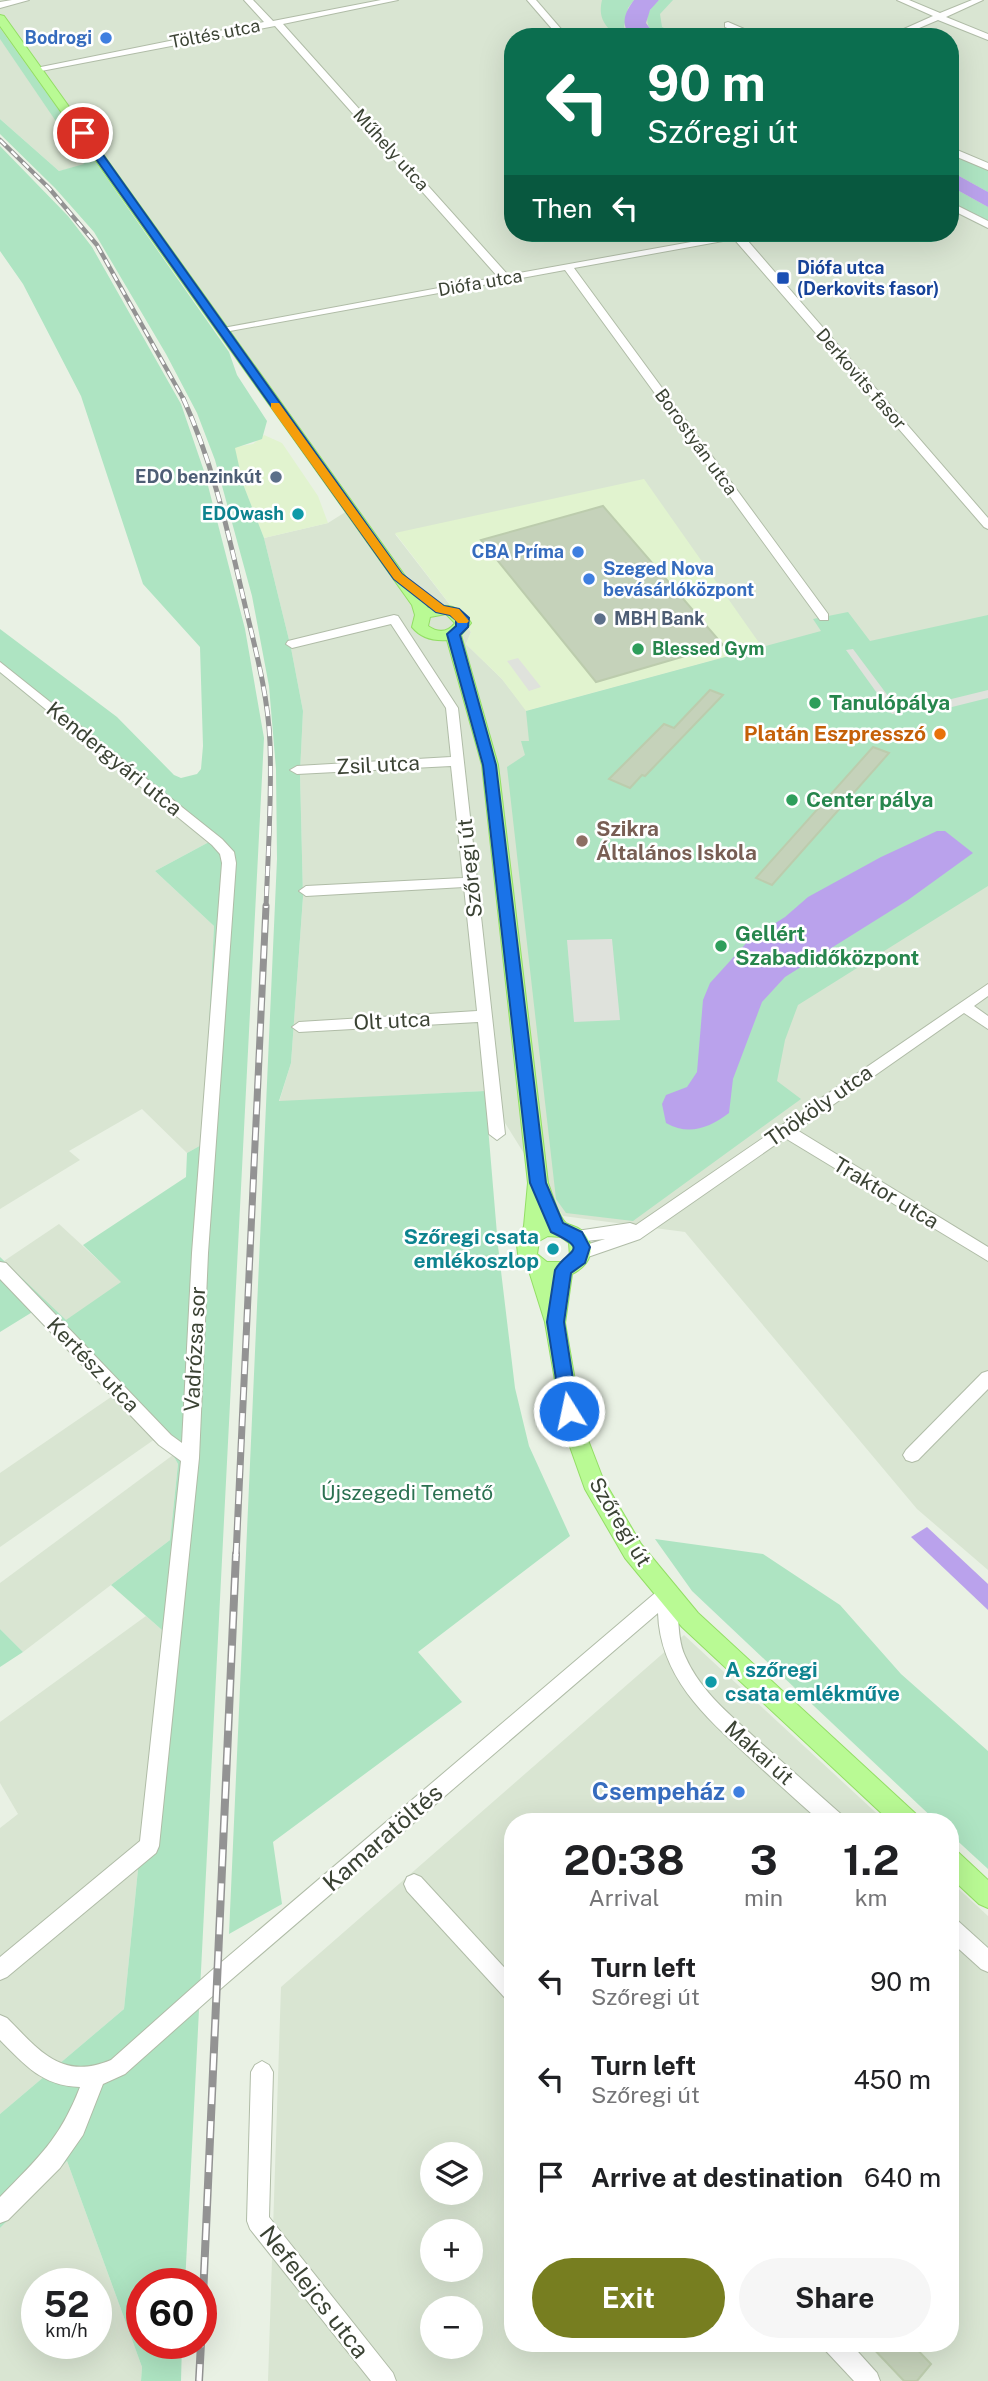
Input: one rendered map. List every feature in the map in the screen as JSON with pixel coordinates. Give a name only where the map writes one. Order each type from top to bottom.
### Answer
[{"type":"main road","name":"Szőregi út","points":[[0,18],[398,577],[419,605],[423,615],[420,627],[428,633],[447,635],[462,627],[462,618],[454,611],[440,609],[398,577]]},
{"type":"main road","points":[[423,615],[440,609]]},
{"type":"main road","name":"Szőregi út","points":[[447,635],[463,671],[490,765],[538,1183],[533,1235],[527,1248],[528,1255],[538,1267],[555,1322],[573,1427],[593,1482],[628,1543],[667,1594]]},
{"type":"main road","name":"Szőregi út","points":[[538,1183],[557,1227]]},
{"type":"main road","points":[[533,1235],[544,1229],[557,1227],[579,1245],[575,1264],[555,1271],[538,1267]]},
{"type":"main road","name":"Szőregi út","points":[[555,1322],[563,1270]]},
{"type":"main road","points":[[667,1594],[713,1642],[898,1813]]},
{"type":"main road","points":[[959,1869],[988,1896]]},
{"type":"street","points":[[0,5],[25,0]]},
{"type":"street","name":"Műhely utca","points":[[248,0],[273,23],[505,278]]},
{"type":"street","name":"Töltés utca","points":[[36,69],[394,0]]},
{"type":"street","points":[[531,0],[556,28]]},
{"type":"street","points":[[901,0],[988,37]]},
{"type":"street","points":[[912,28],[979,0]]},
{"type":"street","points":[[728,25],[735,28]]},
{"type":"street","points":[[959,154],[988,167]]},
{"type":"street","points":[[959,210],[988,225]]},
{"type":"street","name":"Diófa utca","points":[[223,331],[695,242]]},
{"type":"street","name":"Derkovits fasor","points":[[743,242],[988,525]]},
{"type":"street","name":"Borostyán utca","points":[[568,267],[824,617]]},
{"type":"street","name":"Szőregi út","points":[[292,644],[394,619],[452,708],[498,1134]]},
{"type":"street","name":"Kendergyári utca","points":[[0,666],[227,852]]},
{"type":"street","name":"Zsil utca","points":[[298,770],[458,761]]},
{"type":"street","name":"Vadrózsa sor","points":[[0,1970],[149,1846],[190,1458],[200,1253],[229,863],[227,852]]},
{"type":"street","points":[[306,891],[471,882]]},
{"type":"street","name":"Thököly utca","points":[[579,1245],[634,1235],[988,989]]},
{"type":"street","points":[[964,1006],[988,1024]]},
{"type":"street","name":"Olt utca","points":[[299,1027],[486,1016]]},
{"type":"street","name":"Traktor utca","points":[[785,1130],[988,1255]]},
{"type":"street","name":"Kertész utca","points":[[0,1268],[165,1440],[190,1458]]},
{"type":"street","points":[[912,1455],[988,1378]]},
{"type":"street","name":"Makai út","points":[[667,1594],[668,1627],[675,1655],[688,1681],[708,1707],[825,1813]]},
{"type":"street","name":"Kamaratöltés","points":[[95,2077],[118,2067],[218,1978],[667,1594]]},
{"type":"street","points":[[414,1884],[504,1982]]},
{"type":"street","points":[[959,1935],[988,1962]]},
{"type":"street","points":[[0,2025],[39,2064],[62,2076],[95,2077],[75,2127],[52,2160],[0,2212]]},
{"type":"street","name":"Nefelejcs utca","points":[[262,2072],[258,2221],[385,2381]]},
{"type":"street","points":[[842,2352],[869,2381]]},
{"type":"shaded area","points":[[0,0],[988,0],[988,1570],[917,1509],[685,1232],[563,1216],[485,1091],[279,1102],[291,1063],[303,897],[300,772],[303,711],[291,648],[264,538],[328,523],[355,506],[108,160],[59,171],[0,119]],"holes":[[[395,534],[761,647],[527,711],[502,679],[466,644],[471,632]]]},
{"type":"shaded area","points":[[634,0],[659,0],[650,10],[646,23],[650,28],[626,28],[628,10]]},
{"type":"shaded area","points":[[959,176],[988,192],[988,207],[959,191]]},
{"type":"shaded area","points":[[264,435],[282,443],[318,496],[328,523],[264,538],[243,484],[234,447],[253,444]]},
{"type":"shaded area","points":[[644,479],[762,647],[526,711],[502,679],[466,644],[471,632],[395,533]]},
{"type":"shaded area","points":[[853,649],[900,712],[892,714],[846,650]]},
{"type":"shaded area","points":[[518,658],[541,687],[529,691],[507,661]]},
{"type":"shaded area","points":[[0,673],[209,842],[155,871],[214,926],[203,1144],[187,1153],[142,1109],[69,1151],[80,1160],[0,1209]]},
{"type":"shaded area","points":[[988,690],[988,698],[928,713],[923,706]]},
{"type":"shaded area","points":[[937,831],[945,831],[973,853],[908,900],[785,977],[762,1002],[733,1079],[729,1113],[714,1123],[691,1130],[666,1123],[662,1104],[666,1095],[687,1087],[697,1072],[703,1000],[710,983],[750,939],[785,917],[808,897],[881,857]]},
{"type":"shaded area","points":[[612,939],[620,1020],[574,1022],[567,940]]},
{"type":"shaded area","points":[[59,1224],[122,1282],[66,1321],[4,1261]]},
{"type":"shaded area","points":[[114,1395],[155,1439],[0,1547],[0,1473]]},
{"type":"shaded area","points":[[173,1455],[178,1464],[170,1540],[23,1652],[0,1629],[0,1583]]},
{"type":"shaded area","points":[[927,1527],[988,1584],[988,1610],[911,1537]]},
{"type":"shaded area","points":[[146,1616],[162,1630],[124,2009],[0,2114],[0,1828],[18,1814],[0,1783],[0,1722]]},
{"type":"shaded area","points":[[684,1635],[876,1813],[504,1813],[504,2352],[959,2352],[959,1889],[988,1916],[988,2381],[268,2381],[281,1987]]},
{"type":"shaded area","points":[[67,2161],[106,2268],[21,2268],[21,2359],[112,2359],[112,2285],[126,2323],[126,2359],[139,2359],[142,2367],[141,2381],[0,2381],[0,2228]]},
{"type":"green space","points":[[602,0],[634,0],[628,8],[625,28],[608,28],[601,11]]},
{"type":"green space","points":[[659,0],[673,0],[660,14],[664,28],[650,28],[647,18]]},
{"type":"green space","points":[[0,28],[84,145],[68,139],[0,39]]},
{"type":"green space","name":"Újszegedi Temető","points":[[0,119],[59,171],[84,164],[70,143],[87,150],[229,352],[237,375],[267,421],[262,439],[235,448],[243,484],[264,538],[291,648],[303,711],[300,773],[303,897],[291,1063],[279,1101],[485,1091],[498,1246],[515,1388],[529,1446],[570,1536],[418,1652],[462,1702],[273,1842],[282,1904],[229,1934],[277,859],[276,769],[269,686],[252,596],[215,460],[197,413],[166,354],[94,232],[55,188],[0,134]]},
{"type":"green space","points":[[0,146],[68,216],[92,247],[181,404],[205,474],[245,629],[264,738],[186,2268],[126,2268],[126,2323],[112,2285],[112,2268],[106,2268],[67,2161],[0,2228],[0,2114],[124,2009],[162,1630],[111,1585],[170,1540],[178,1464],[173,1455],[34,1311],[0,1332],[0,1257],[66,1320],[121,1282],[83,1245],[186,1177],[187,1153],[203,1144],[214,926],[155,871],[209,842],[0,673],[0,629],[117,717],[174,775],[181,778],[197,774],[201,769],[203,746],[200,647],[143,584],[81,396],[23,284],[0,251]]},
{"type":"green space","points":[[959,156],[988,169],[988,192],[959,176]]},
{"type":"green space","points":[[959,191],[988,207],[988,225],[959,210]]},
{"type":"green space","name":"Gellért Szabadidőközpont","points":[[848,612],[870,641],[988,615],[988,886],[798,1005],[785,1040],[777,1081],[801,1099],[633,1221],[566,1213],[556,1199],[507,767],[525,755],[521,741],[529,741],[526,711],[821,631],[813,619]]},
{"type":"green space","points":[[655,1539],[763,1554],[840,1605],[901,1674],[988,1751],[988,1869],[959,1842],[959,1813],[927,1813],[692,1591]]},
{"type":"green space","points":[[0,1629],[23,1652],[0,1667]]},
{"type":"green space","points":[[139,2359],[182,2359],[181,2381],[141,2381],[142,2367]]},
{"type":"building","name":"Szeged Nova bevásárlóközpont","points":[[603,506],[723,645],[596,682],[481,540]]},
{"type":"building","points":[[710,690],[723,695],[645,776],[642,775],[630,788],[609,779],[664,724],[674,728]]},
{"type":"building","points":[[873,747],[889,753],[772,885],[756,878]]},
{"type":"building","points":[[877,2352],[920,2352],[931,2364],[917,2381],[904,2381]]},
{"type":"railway","points":[[0,140],[49,188],[97,245],[183,399]]},
{"type":"railway","points":[[183,399],[203,447],[219,498],[264,689],[269,725],[270,764],[266,908]]},
{"type":"railway","points":[[236,1556],[266,906]]},
{"type":"railway","points":[[204,2268],[236,1554]]},
{"type":"railway","points":[[199,2381],[200,2359]]},
{"type":"slow traffic","points":[[275,405],[398,577],[440,609],[454,611],[463,621]]},
{"type":"place","name":"Bodrogi","points":[[106,38]]},
{"type":"place","name":"Diófa utca (Derkovits fasor)","points":[[783,278]]},
{"type":"place","name":"EDO benzinkút","points":[[276,477]]},
{"type":"place","name":"EDOwash","points":[[298,514]]},
{"type":"place","name":"CBA Príma","points":[[578,552]]},
{"type":"place","name":"Szeged Nova bevásárlóközpont","points":[[589,579]]},
{"type":"place","name":"MBH Bank","points":[[600,619]]},
{"type":"place","name":"Blessed Gym","points":[[638,649]]},
{"type":"place","name":"Tanulópálya","points":[[815,703]]},
{"type":"place","name":"Platán Eszpresszó","points":[[940,734]]},
{"type":"place","name":"Center pálya","points":[[792,800]]},
{"type":"place","name":"Szikra Általános Iskola","points":[[582,841]]},
{"type":"place","name":"Gellért Szabadidőközpont","points":[[721,946]]},
{"type":"place","name":"Szőregi csata emlékoszlop","points":[[553,1249]]},
{"type":"place","name":"A szőregi csata emlékműve","points":[[711,1682]]},
{"type":"place","name":"Csempeház","points":[[739,1792]]},
{"type":"route","points":[[83,133],[398,577],[440,609],[454,611],[462,618],[462,627],[453,634],[490,765],[538,1183],[557,1227],[576,1236],[582,1247],[582,1253],[575,1264],[563,1270],[555,1322],[569,1411]]}]
